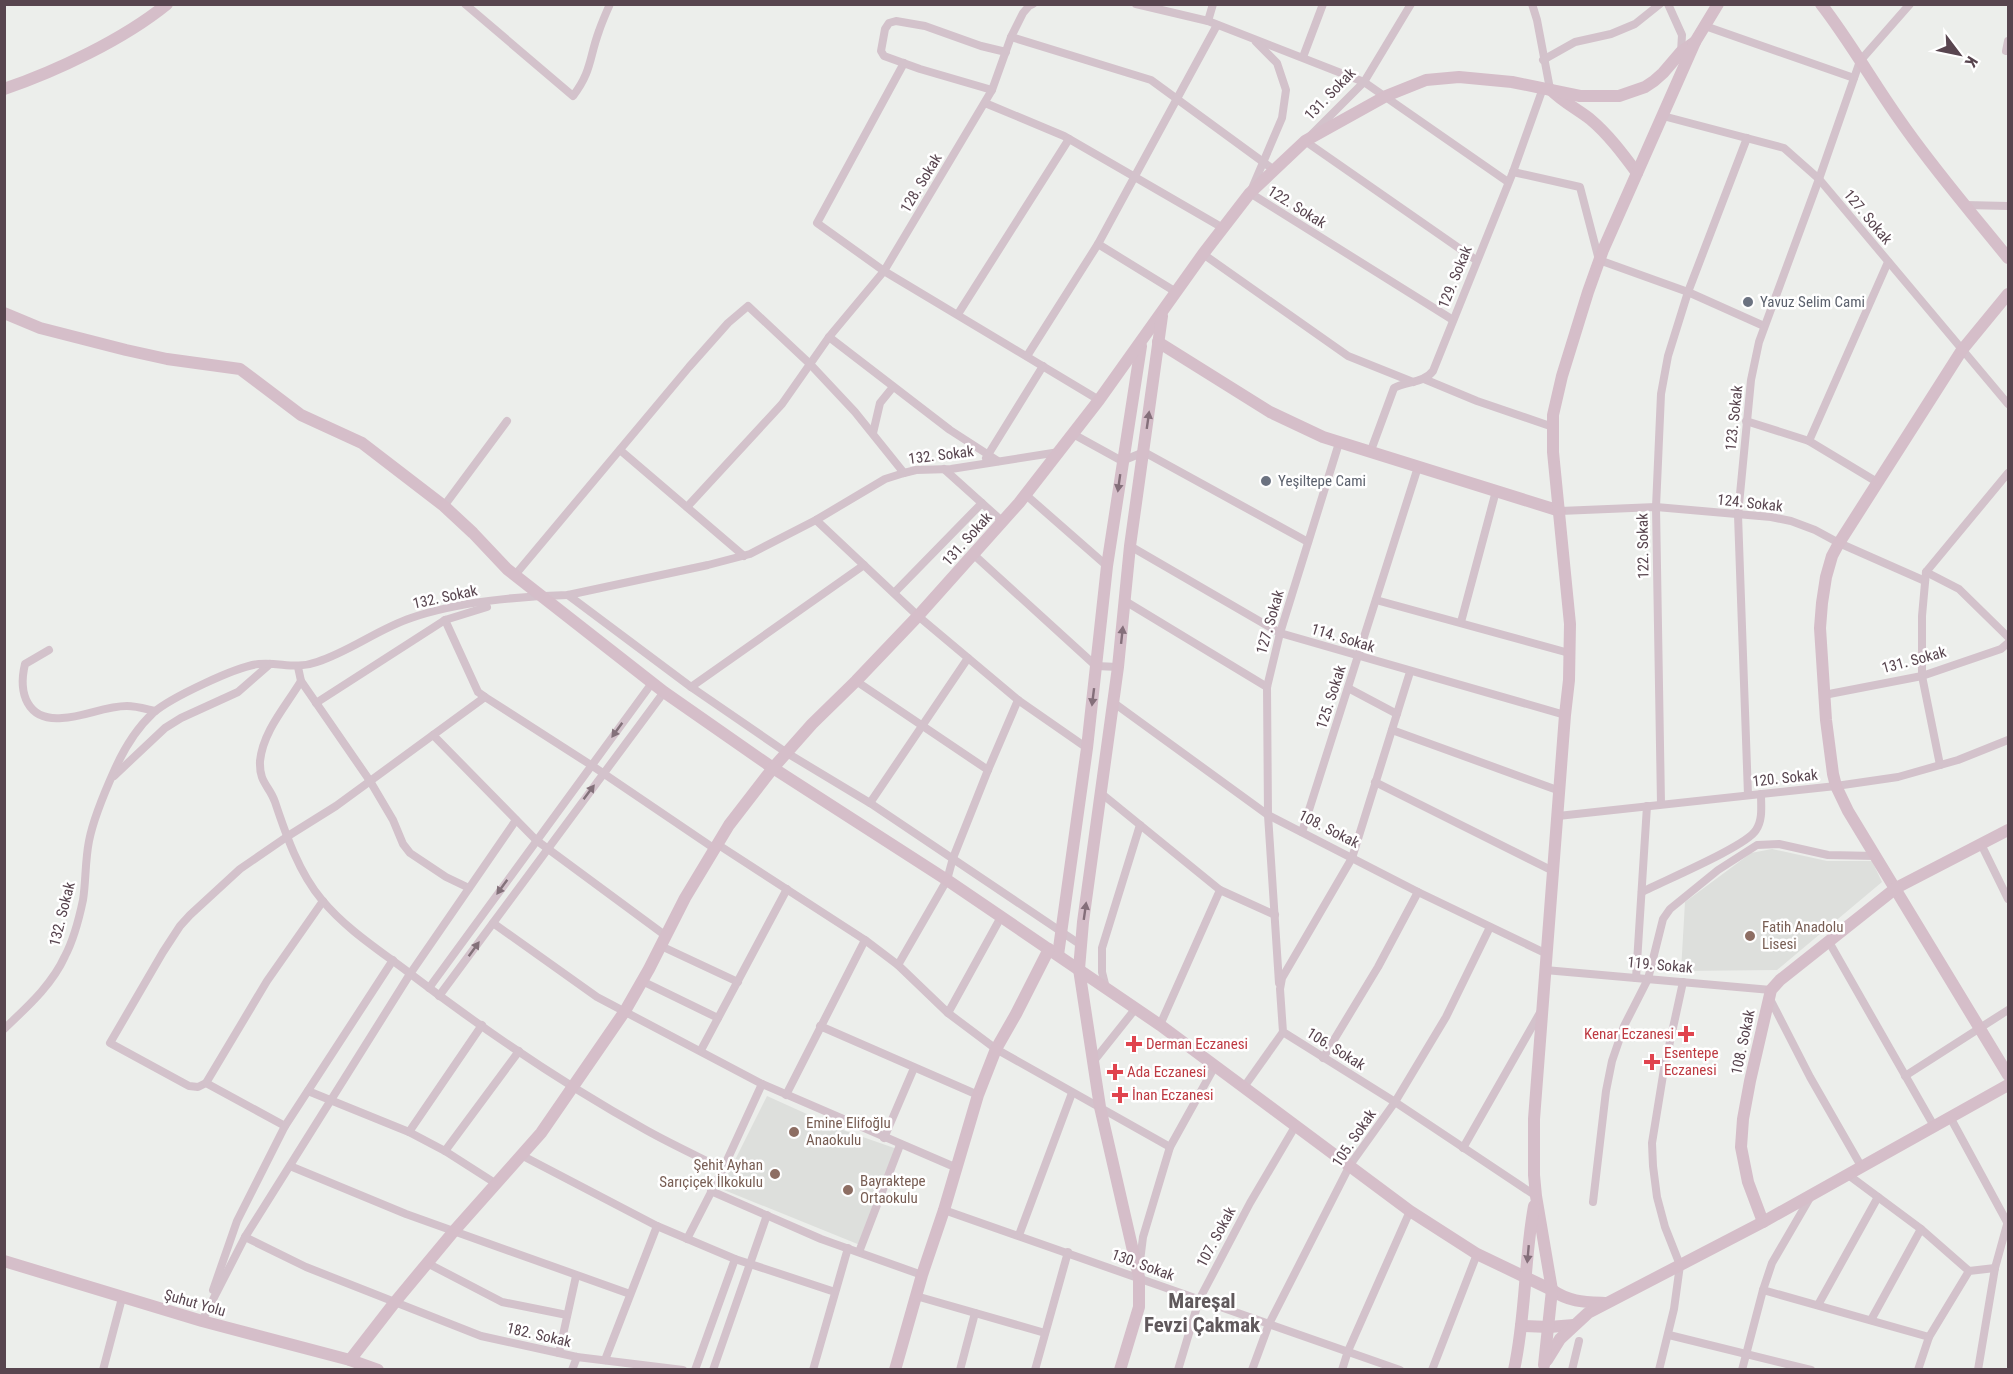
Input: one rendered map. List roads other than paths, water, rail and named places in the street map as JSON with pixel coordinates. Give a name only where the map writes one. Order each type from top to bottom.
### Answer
[{"type":"street","points":[[4,89],[35,79],[108,44],[167,4]]},
{"type":"street","points":[[465,4],[573,96],[584,82],[598,32],[610,4]]},
{"type":"street","points":[[1019,4],[1031,5]]},
{"type":"street","points":[[1136,4],[1208,21],[1364,82],[1508,182]]},
{"type":"street","points":[[1208,21],[1213,4]]},
{"type":"street","points":[[1302,57],[1323,4]]},
{"type":"street","name":"131. Sokak","points":[[1305,141],[1364,82],[1411,4]]},
{"type":"street","points":[[1532,4],[1537,20],[1547,89],[1590,119],[1622,152],[1637,173]]},
{"type":"street","points":[[1543,60],[1575,42],[1611,34],[1635,24],[1660,4]]},
{"type":"street","points":[[1668,4],[1682,35],[1681,52]]},
{"type":"street","points":[[1543,1367],[1552,1290],[1536,1196],[1534,1119],[1569,680],[1570,624],[1553,452],[1553,415],[1562,376],[1599,260],[1695,42],[1718,4]]},
{"type":"street","points":[[1821,4],[1843,32],[1905,128],[2008,258]]},
{"type":"street","points":[[1860,61],[1910,4]]},
{"type":"street","name":"128. Sokak","points":[[687,507],[761,428],[797,384],[829,337],[884,271],[985,103],[1011,37],[1023,13],[1031,5]]},
{"type":"street","points":[[992,90],[884,56],[881,51],[885,30],[889,23],[896,21],[925,26],[981,46],[1006,52]]},
{"type":"street","points":[[1027,356],[1098,244],[1217,25]]},
{"type":"street","points":[[1705,26],[1854,78]]},
{"type":"street","points":[[1011,37],[1151,80],[1268,166],[1282,118],[1286,90],[1277,63],[1252,38]]},
{"type":"street","points":[[2008,41],[2006,51],[2008,51]]},
{"type":"street","name":"131. Sokak","points":[[347,1365],[427,1263],[541,1133],[624,1011],[685,898],[729,825],[772,768],[918,616],[1026,495],[1142,342],[1268,166],[1305,141],[1386,96],[1426,80],[1459,78],[1512,82],[1580,96],[1602,97],[1630,93],[1654,81],[1663,74],[1681,52],[1695,42]]},
{"type":"street","name":"123. Sokak","points":[[1748,795],[1738,515],[1751,380],[1758,342],[1860,61]]},
{"type":"street","points":[[904,63],[817,223],[884,271],[1099,400]]},
{"type":"street","name":"129. Sokak","points":[[1424,379],[1432,370],[1547,89]]},
{"type":"street","points":[[985,103],[1069,139],[1223,228]]},
{"type":"street","name":"127. Sokak","points":[[1663,116],[1784,148],[1819,179],[2008,404]]},
{"type":"street","name":"122. Sokak","points":[[1661,804],[1656,507],[1661,394],[1668,356],[1688,292],[1747,138]]},
{"type":"street","points":[[958,314],[1069,139]]},
{"type":"street","points":[[1305,141],[1476,260]]},
{"type":"street","points":[[1513,172],[1580,187],[1599,260]]},
{"type":"street","name":"122. Sokak","points":[[1250,193],[1453,320]]},
{"type":"street","points":[[1965,205],[2008,206]]},
{"type":"street","points":[[1098,244],[1176,292]]},
{"type":"street","points":[[1203,254],[1343,353],[1414,382]]},
{"type":"street","points":[[1599,260],[1688,292],[1764,326]]},
{"type":"street","points":[[1809,441],[1888,262]]},
{"type":"street","points":[[2008,294],[1962,350],[1839,543],[1832,556],[1822,603],[1820,628],[1826,720],[1836,786],[1848,812],[2008,1075]]},
{"type":"street","points":[[514,575],[728,323],[748,306],[810,364],[873,433],[904,473]]},
{"type":"street","points":[[1139,1276],[1100,1107],[1079,969],[1114,703],[1130,546],[1162,312]]},
{"type":"street","points":[[4,313],[40,328],[126,350],[167,359],[240,369],[301,415],[362,443],[444,506],[514,575],[664,692],[772,768],[947,880],[1136,1008],[1410,1211],[1477,1254],[1562,1297],[1576,1301],[1605,1303]]},
{"type":"street","points":[[829,337],[892,387],[987,456],[998,461]]},
{"type":"street","points":[[895,1370],[978,1095],[996,1049],[1053,952],[1062,932],[1087,748],[1107,566],[1142,342]]},
{"type":"street","points":[[1158,342],[1270,412],[1339,443],[1560,511]]},
{"type":"street","points":[[982,464],[1043,366]]},
{"type":"street","points":[[1370,453],[1394,388],[1424,379],[1477,401],[1553,427]]},
{"type":"street","points":[[873,433],[880,403],[892,387]]},
{"type":"street","points":[[444,506],[507,421]]},
{"type":"street","points":[[1746,421],[1809,441],[1878,482]]},
{"type":"street","points":[[1073,434],[1122,461]]},
{"type":"street","name":"127. Sokak","points":[[1280,989],[1268,814],[1267,687],[1280,633],[1339,443]]},
{"type":"street","points":[[620,450],[744,556]]},
{"type":"street","name":"132. Sokak","points":[[4,1029],[31,1004],[64,958],[73,937],[83,900],[89,840],[110,781],[122,753],[155,711],[228,673],[258,664],[303,667],[341,654],[411,618],[438,610],[517,598],[568,595],[744,556],[816,520],[885,479],[904,473],[1059,452]]},
{"type":"street","points":[[1122,461],[1144,452]]},
{"type":"street","points":[[1144,452],[1308,542]]},
{"type":"street","name":"125. Sokak","points":[[1302,832],[1418,467]]},
{"type":"street","points":[[944,469],[1002,522]]},
{"type":"street","points":[[1940,765],[1922,676],[1922,616],[1925,577],[2008,473]]},
{"type":"street","points":[[1461,622],[1496,491]]},
{"type":"street","points":[[1026,495],[1107,566]]},
{"type":"street","points":[[894,593],[982,503]]},
{"type":"street","name":"124. Sokak","points":[[1560,511],[1656,507],[1771,517],[1791,521],[1839,543],[1959,589],[2008,637]]},
{"type":"street","points":[[816,520],[918,616],[1018,700],[1087,748]]},
{"type":"street","name":"114. Sokak","points":[[1130,546],[1280,633],[1565,715]]},
{"type":"street","points":[[973,554],[1096,666],[1118,668]]},
{"type":"street","points":[[691,687],[864,565]]},
{"type":"street","points":[[568,595],[691,687],[788,753],[870,803],[1081,945]]},
{"type":"street","points":[[316,703],[445,620],[517,598]]},
{"type":"street","points":[[1376,600],[1569,653]]},
{"type":"street","points":[[1125,601],[1267,687]]},
{"type":"street","points":[[445,620],[478,692],[864,940],[898,965],[948,1013],[996,1049],[1170,1147]]},
{"type":"street","name":"131. Sokak","points":[[1824,695],[1922,676],[2001,649],[2008,643]]},
{"type":"street","points":[[49,650],[25,664],[21,680],[30,708],[45,716],[62,718],[128,706],[155,711]]},
{"type":"street","points":[[870,803],[968,658]]},
{"type":"street","points":[[110,781],[165,728],[181,718],[238,692],[270,664]]},
{"type":"street","points":[[298,667],[301,681],[370,781],[393,820],[403,844],[410,853],[440,874],[469,888]]},
{"type":"street","name":"106. Sokak","points":[[1410,672],[1352,858],[1282,978],[1280,989],[1282,1032],[1395,1102],[1536,1196]]},
{"type":"street","points":[[301,681],[274,722],[266,738],[260,759],[263,783],[273,796],[303,869],[323,902],[358,935],[439,996],[519,1051],[647,1130],[723,1169]]},
{"type":"street","points":[[856,681],[988,770]]},
{"type":"street","points":[[429,988],[652,683]]},
{"type":"street","points":[[1348,688],[1397,714]]},
{"type":"street","points":[[439,996],[664,692]]},
{"type":"street","points":[[323,902],[267,981],[206,1083],[198,1087],[189,1086],[110,1043],[180,926],[240,868],[336,806],[485,697]]},
{"type":"street","points":[[898,965],[947,880],[953,858],[1018,700]]},
{"type":"street","name":"108. Sokak","points":[[1114,703],[1268,814],[1418,892],[1546,954]]},
{"type":"street","points":[[1392,730],[1560,791]]},
{"type":"street","points":[[433,735],[547,849],[663,941],[690,958],[738,982]]},
{"type":"street","name":"120. Sokak","points":[[1558,816],[1836,786],[1898,777],[1958,760],[2008,740]]},
{"type":"street","points":[[1375,782],[1553,871]]},
{"type":"street","points":[[1102,794],[1220,890],[1275,915]]},
{"type":"street","points":[[1642,892],[1739,844],[1755,833],[1761,822],[1761,794]]},
{"type":"street","points":[[1636,978],[1647,806]]},
{"type":"street","points":[[202,1321],[245,1237],[410,974],[516,820]]},
{"type":"street","points":[[1106,988],[1102,972],[1102,948],[1140,825]]},
{"type":"street","points":[[1861,1166],[1810,1077],[1770,993],[1780,980],[1896,888],[2008,830]]},
{"type":"street","points":[[1593,1202],[1606,1091],[1612,1061],[1624,1026],[1648,979],[1663,919],[1670,909],[1745,851],[1757,845],[1779,844],[1828,855],[1876,856]]},
{"type":"street","points":[[1982,844],[2008,898]]},
{"type":"street","points":[[701,1050],[787,890]]},
{"type":"street","points":[[1160,1026],[1220,890]]},
{"type":"street","points":[[1323,1058],[1378,967],[1418,892]]},
{"type":"street","points":[[948,1013],[1001,917]]},
{"type":"street","points":[[493,923],[597,996],[762,1084],[900,1145],[957,1167]]},
{"type":"street","name":"105. Sokak","points":[[1252,1370],[1269,1324],[1350,1165],[1395,1102],[1446,1017],[1490,927]]},
{"type":"street","points":[[786,1095],[864,940]]},
{"type":"street","points":[[1828,942],[1934,1126]]},
{"type":"street","points":[[202,1321],[237,1221],[285,1126],[393,960]]},
{"type":"street","name":"119. Sokak","points":[[1545,970],[1683,982],[1770,993]]},
{"type":"street","points":[[642,981],[718,1018]]},
{"type":"street","points":[[1659,1370],[1669,1335],[1680,1265],[1665,1227],[1657,1197],[1652,1143],[1655,1115],[1683,982]]},
{"type":"street","name":"108. Sokak","points":[[1763,1222],[1748,1182],[1741,1147],[1748,1091],[1770,993]]},
{"type":"street","points":[[1092,1063],[1136,1008]]},
{"type":"street","points":[[1463,1148],[1543,1008]]},
{"type":"street","points":[[1905,1076],[2008,1010]]},
{"type":"street","points":[[409,1132],[482,1025]]},
{"type":"street","points":[[820,1026],[978,1095]]},
{"type":"street","points":[[1244,1087],[1282,1032]]},
{"type":"street","points":[[445,1151],[519,1051]]},
{"type":"street","points":[[1120,1370],[1139,1307],[1143,1237],[1170,1147],[1215,1066]]},
{"type":"street","points":[[884,1138],[914,1068]]},
{"type":"street","points":[[206,1083],[285,1126]]},
{"type":"street","points":[[687,1239],[723,1169],[762,1084]]},
{"type":"street","points":[[1543,1367],[1560,1339],[1588,1313],[1763,1222],[2008,1085]]},
{"type":"street","points":[[308,1091],[409,1132],[445,1151],[495,1183]]},
{"type":"street","points":[[1019,1235],[1072,1093]]},
{"type":"street","points":[[1950,1117],[2008,1221],[1995,1268],[1978,1370]]},
{"type":"street","name":"107. Sokak","points":[[1178,1370],[1199,1300],[1250,1203],[1296,1125]]},
{"type":"street","points":[[859,1252],[900,1145]]},
{"type":"street","points":[[520,1155],[657,1226],[735,1259],[835,1292]]},
{"type":"street","points":[[290,1166],[406,1214],[630,1294]]},
{"type":"street","points":[[1847,1174],[1922,1229],[1969,1271],[1995,1268]]},
{"type":"street","points":[[711,1191],[848,1248],[922,1275]]},
{"type":"street","points":[[1742,1370],[1772,1263],[1813,1193]]},
{"type":"street","points":[[1514,1370],[1521,1326],[1530,1227],[1536,1196]]},
{"type":"street","points":[[1818,1305],[1878,1197]]},
{"type":"street","name":"130. Sokak","points":[[944,1210],[1139,1276],[1199,1300],[1400,1370]]},
{"type":"street","points":[[1342,1370],[1410,1211]]},
{"type":"street","points":[[713,1370],[767,1215]]},
{"type":"street","points":[[605,1360],[657,1226]]},
{"type":"street","points":[[1871,1320],[1922,1229]]},
{"type":"street","name":"182. Sokak","points":[[245,1237],[306,1267],[481,1336],[577,1357],[683,1370]]},
{"type":"street","points":[[813,1370],[848,1248]]},
{"type":"street","points":[[1035,1370],[1068,1252]]},
{"type":"street","points":[[1432,1370],[1477,1254]]},
{"type":"street","points":[[695,1370],[735,1259]]},
{"type":"street","name":"Şuhut Yolu","points":[[4,1261],[347,1365],[378,1370]]},
{"type":"street","points":[[427,1263],[502,1302],[567,1315]]},
{"type":"street","points":[[1918,1370],[1929,1337],[1969,1271]]},
{"type":"street","points":[[559,1353],[576,1276]]},
{"type":"street","points":[[1763,1290],[1929,1337]]},
{"type":"street","points":[[916,1296],[1045,1334]]},
{"type":"street","points":[[103,1370],[122,1298]]},
{"type":"street","points":[[960,1370],[975,1313]]},
{"type":"street","points":[[1521,1326],[1574,1325]]},
{"type":"street","points":[[1669,1335],[1811,1370]]},
{"type":"street","points":[[1572,1370],[1579,1341]]},
{"type":"street","points":[[572,1370],[577,1357]]},
{"type":"place","name":"Yavuz Selim Cami","points":[[1748,302]]},
{"type":"place","name":"Yeşiltepe Cami","points":[[1266,481]]},
{"type":"place","name":"Fatih Anadolu Lisesi","points":[[1750,936]]},
{"type":"place","name":"Kenar Eczanesi","points":[[1686,1034]]},
{"type":"place","name":"Derman Eczanesi","points":[[1134,1044]]},
{"type":"place","name":"Esentepe Eczanesi","points":[[1652,1062]]},
{"type":"place","name":"Ada Eczanesi","points":[[1115,1072]]},
{"type":"place","name":"İnan Eczanesi","points":[[1120,1095]]},
{"type":"place","name":"Emine Elifoğlu Anaokulu","points":[[794,1132]]},
{"type":"place","name":"Şehit Ayhan Sarıçiçek İlkokulu","points":[[775,1174]]},
{"type":"place","name":"Bayraktepe Ortaokulu","points":[[848,1190]]},
{"type":"district","name":"Mareşal Fevzi Çakmak","points":[[1202,1313]]}]
